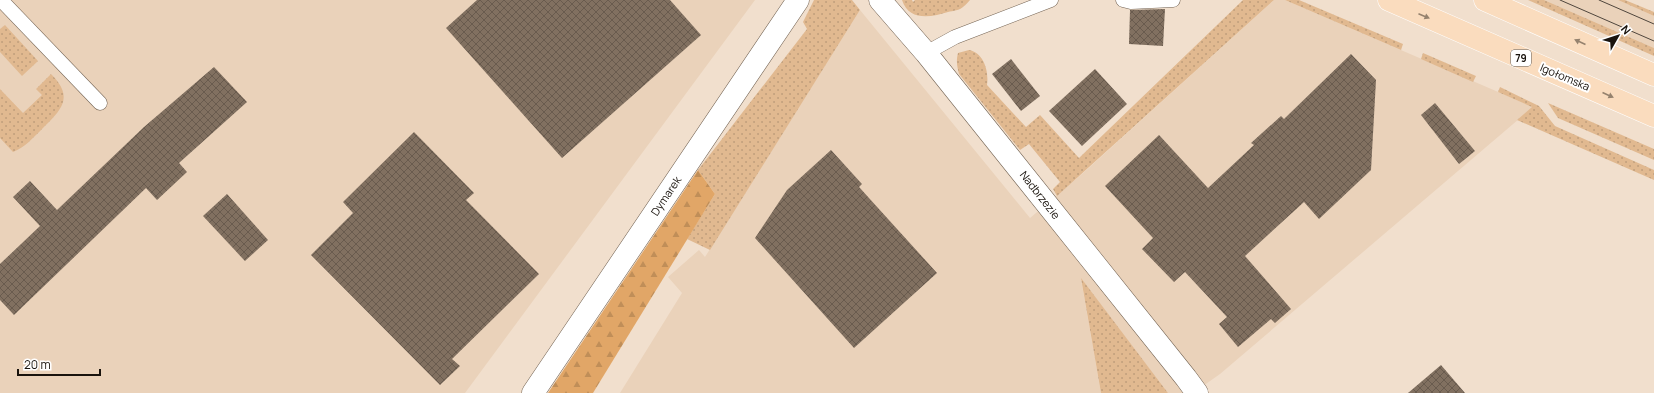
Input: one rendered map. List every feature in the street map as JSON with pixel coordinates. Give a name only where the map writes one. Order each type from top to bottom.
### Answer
[{"type":"main road","name":"Igołomska","points":[[1389,0],[1654,116]]},
{"type":"main road","points":[[1484,0],[1654,75]]},
{"type":"street","name":"Dymarek","points":[[533,393],[798,0]]},
{"type":"street","name":"Nadbrzezie","points":[[880,0],[926,53],[1197,393]]},
{"type":"lane","points":[[1,0],[100,103]]},
{"type":"lane","points":[[926,53],[954,37],[1051,0]]},
{"type":"lane","points":[[1123,0],[1131,2],[1173,0]]},
{"type":"shaded area","points":[[0,0],[755,0],[465,393],[0,393]]},
{"type":"shaded area","points":[[814,0],[852,0],[860,10],[710,250],[687,239],[715,194],[698,170],[807,29],[803,22]]},
{"type":"shaded area","points":[[902,0],[912,0],[913,2],[915,0],[970,0],[958,10],[922,16],[915,15],[910,12],[905,7]]},
{"type":"shaded area","points":[[1243,0],[1274,0],[1057,196],[1053,189],[1060,182],[1029,144],[1020,150],[959,74],[957,64],[958,53],[969,50],[974,52],[982,59],[984,63],[987,74],[987,85],[1026,127],[1040,115],[1079,158]]},
{"type":"shaded area","points":[[1274,0],[1285,0],[1533,107],[1220,374],[1193,393],[1168,393],[1081,279],[1101,393],[620,393],[682,293],[668,277],[699,250],[705,257],[860,10],[1030,218],[1082,174]]},
{"type":"shaded area","points":[[1285,0],[1299,0],[1403,44],[1401,50]]},
{"type":"shaded area","points":[[1528,0],[1544,0],[1654,48],[1654,56]]},
{"type":"shaded area","points":[[1544,0],[1618,0],[1654,16],[1654,48]]},
{"type":"shaded area","points":[[1618,0],[1625,0],[1654,12],[1654,16]]},
{"type":"shaded area","points":[[5,25],[38,61],[22,76],[0,52],[0,29]]},
{"type":"shaded area","points":[[1423,53],[1476,76],[1473,82],[1421,59]]},
{"type":"shaded area","points":[[51,74],[58,82],[64,97],[60,110],[25,145],[13,152],[0,138],[0,89],[23,113],[42,95],[36,89]]},
{"type":"shaded area","points":[[1500,87],[1539,106],[1555,126],[1654,170],[1654,180],[1517,120],[1532,107],[1498,92]]},
{"type":"shaded area","points":[[1548,103],[1654,149],[1654,160],[1558,118]]},
{"type":"shaded area","points":[[1081,278],[1168,393],[1101,393]]},
{"type":"green space","points":[[698,170],[715,194],[593,393],[548,393]]},
{"type":"building","points":[[477,0],[670,0],[701,35],[562,158],[446,28]]},
{"type":"building","points":[[1165,9],[1163,46],[1129,44],[1130,10]]},
{"type":"building","points":[[1351,54],[1376,80],[1371,170],[1319,219],[1304,202],[1245,256],[1291,309],[1275,323],[1271,319],[1238,347],[1219,324],[1227,317],[1185,272],[1174,282],[1142,249],[1153,238],[1105,186],[1159,135],[1208,188],[1254,145],[1251,143],[1281,116],[1284,119]]},
{"type":"building","points":[[1011,59],[1040,96],[1021,111],[992,74]]},
{"type":"building","points":[[214,67],[247,102],[179,163],[187,172],[157,200],[146,188],[14,315],[0,300],[0,264],[40,226],[13,197],[30,181],[57,210],[144,127]]},
{"type":"building","points":[[1095,69],[1127,104],[1082,146],[1049,111]]},
{"type":"building","points":[[1435,103],[1475,151],[1459,164],[1421,115]]},
{"type":"building","points":[[414,132],[474,193],[466,200],[539,274],[452,359],[460,366],[440,385],[311,255],[353,213],[343,202]]},
{"type":"building","points":[[831,150],[862,184],[859,187],[937,273],[854,348],[755,238],[787,190]]},
{"type":"building","points":[[227,194],[268,240],[245,261],[203,216]]},
{"type":"building","points":[[1441,365],[1465,393],[1408,393]]},
{"type":"tram line","points":[[1560,0],[1654,41]]},
{"type":"tram line","points":[[1599,0],[1654,24]]}]
